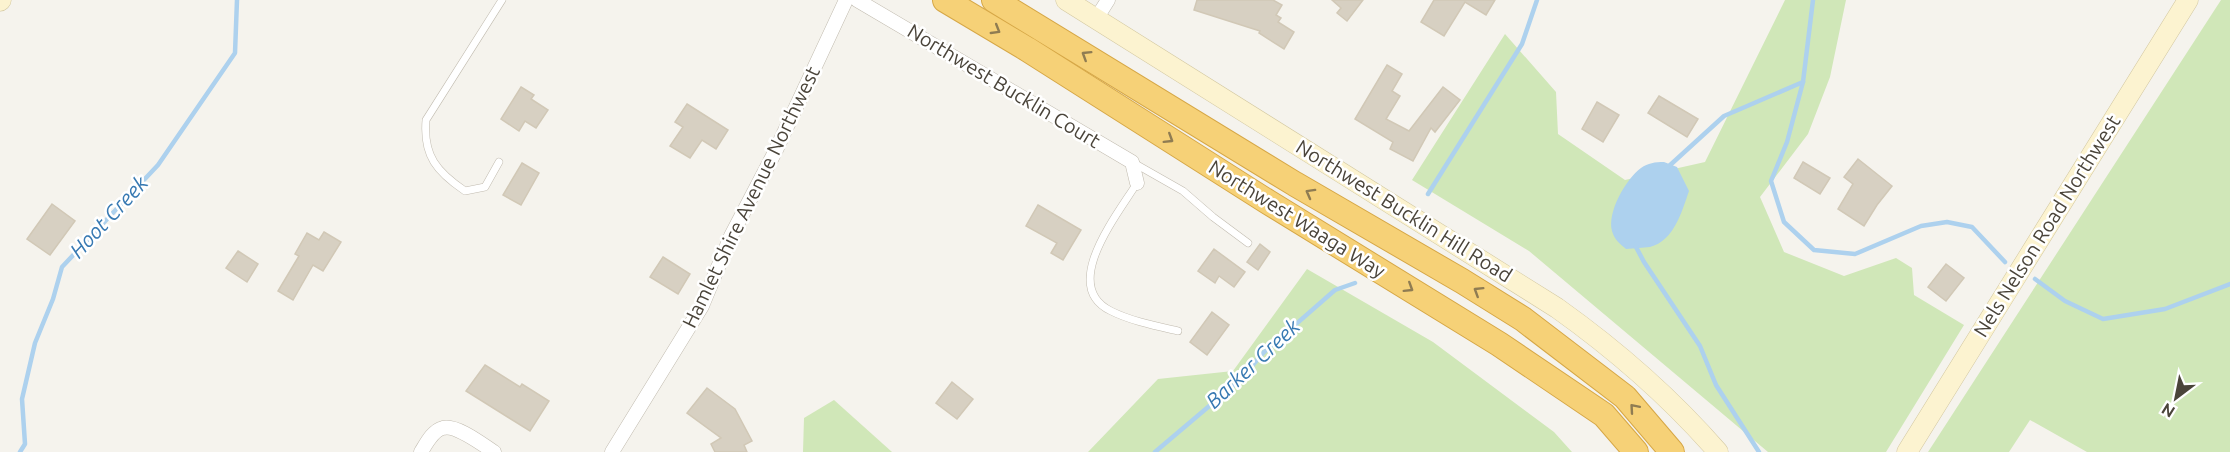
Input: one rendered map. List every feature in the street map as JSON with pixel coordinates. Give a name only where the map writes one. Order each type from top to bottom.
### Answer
[{"type":"highway","name":"Northwest Waaga Way","points":[[945,0],[1499,344],[1604,415],[1636,452]]},
{"type":"highway","name":"Northwest Waaga Way","points":[[994,0],[1523,320],[1625,397],[1672,452]]},
{"type":"main road","name":"Northwest Bucklin Hill Road","points":[[1066,0],[1557,308],[1599,338],[1650,382],[1718,452]]},
{"type":"main road","name":"Nels Nelson Road Northwest","points":[[1907,452],[2188,0]]},
{"type":"street","name":"Hamlet Shire Avenue Northwest","points":[[612,452],[702,306],[731,236],[776,150],[846,0]]},
{"type":"street","name":"Northwest Bucklin Court","points":[[857,0],[1132,162]]},
{"type":"street","points":[[1096,19],[1108,0]]},
{"type":"street","points":[[1132,162],[1137,183]]},
{"type":"street","points":[[421,452],[435,432],[443,428],[452,428],[494,452]]},
{"type":"lane","points":[[499,162],[485,187],[465,191],[448,179],[435,165],[427,148],[425,134],[426,120],[502,0]]},
{"type":"lane","points":[[1132,162],[1183,191],[1248,243]]},
{"type":"lane","points":[[1137,183],[1093,259],[1089,283],[1092,294],[1097,302],[1110,311],[1178,331]]},
{"type":"green space","points":[[1785,0],[1846,0],[1830,77],[1808,134],[1760,197],[1784,252],[1844,276],[1896,258],[1912,268],[1914,295],[1964,325],[1886,452],[1768,452],[1529,251],[1412,180],[1505,34],[1556,92],[1558,134],[1625,180],[1705,162]]},
{"type":"green space","points":[[2221,0],[2230,0],[2230,452],[2087,452],[2030,420],[2009,452],[1928,452]]},
{"type":"green space","points":[[1307,269],[1433,342],[1554,432],[1572,452],[1088,452],[1158,379],[1233,371]]},
{"type":"green space","points":[[834,400],[892,452],[803,452],[804,418]]},
{"type":"water","points":[[1664,162],[1677,167],[1689,191],[1680,216],[1671,232],[1658,244],[1626,249],[1619,243],[1612,231],[1612,215],[1619,196],[1629,180],[1641,168],[1652,163]]},
{"type":"building","points":[[1197,0],[1273,0],[1282,5],[1276,15],[1281,18],[1278,22],[1294,32],[1284,49],[1259,33],[1260,31],[1194,10]]},
{"type":"building","points":[[1332,0],[1363,0],[1347,21],[1337,13],[1341,8]]},
{"type":"building","points":[[1434,0],[1495,0],[1486,15],[1465,2],[1444,36],[1421,22]]},
{"type":"building","points":[[1387,65],[1402,74],[1392,91],[1400,96],[1386,119],[1409,131],[1443,87],[1460,100],[1435,132],[1431,128],[1413,161],[1390,149],[1393,142],[1355,119]]},
{"type":"building","points":[[521,87],[534,95],[531,99],[548,110],[536,128],[525,121],[519,131],[501,119]]},
{"type":"building","points":[[1659,96],[1698,119],[1687,137],[1648,113]]},
{"type":"building","points":[[1597,102],[1619,115],[1603,142],[1582,129]]},
{"type":"building","points":[[687,104],[728,130],[716,149],[702,140],[690,158],[670,146],[683,127],[675,122]]},
{"type":"building","points":[[1858,159],[1892,186],[1864,226],[1838,209],[1853,184],[1844,177]]},
{"type":"building","points":[[1803,162],[1830,178],[1820,194],[1794,178]]},
{"type":"building","points":[[522,163],[539,173],[521,205],[503,195]]},
{"type":"building","points":[[52,204],[75,221],[50,255],[27,239]]},
{"type":"building","points":[[1038,205],[1081,230],[1063,260],[1051,253],[1057,243],[1026,226]]},
{"type":"building","points":[[324,232],[341,242],[323,271],[313,265],[293,300],[278,291],[299,256],[295,254],[307,233],[319,240]]},
{"type":"building","points":[[1260,244],[1270,252],[1258,270],[1247,262]]},
{"type":"building","points":[[1214,249],[1245,272],[1234,287],[1219,276],[1215,283],[1198,271]]},
{"type":"building","points":[[238,251],[258,264],[247,282],[226,268]]},
{"type":"building","points":[[663,257],[690,274],[678,294],[650,277]]},
{"type":"building","points":[[1946,264],[1964,278],[1946,301],[1928,287]]},
{"type":"building","points":[[1212,312],[1229,325],[1207,355],[1190,342]]},
{"type":"building","points":[[485,365],[520,387],[522,384],[549,401],[530,431],[466,391]]},
{"type":"building","points":[[952,382],[973,399],[957,419],[936,403]]},
{"type":"building","points":[[707,388],[735,409],[752,441],[744,445],[747,452],[715,452],[711,444],[721,438],[687,413]]},
{"type":"waterway","name":"Hoot Creek","points":[[20,452],[25,444],[22,399],[35,343],[53,299],[62,267],[158,165],[235,53],[237,0]]},
{"type":"waterway","name":"Barker Creek","points":[[1428,194],[1522,44],[1537,0]]},
{"type":"waterway","points":[[1813,0],[1803,82],[1787,142],[1771,181],[1784,222],[1814,250],[1855,254],[1921,226],[1947,222],[1972,227],[2005,262]]},
{"type":"waterway","points":[[1668,167],[1724,116],[1803,82]]},
{"type":"waterway","points":[[1637,243],[1636,247],[1644,262],[1700,346],[1716,385],[1759,452]]},
{"type":"waterway","points":[[2035,279],[2065,301],[2103,319],[2165,309],[2230,284]]},
{"type":"waterway","name":"Barker Creek","points":[[1155,452],[1240,380],[1263,353],[1335,290],[1355,283]]}]
